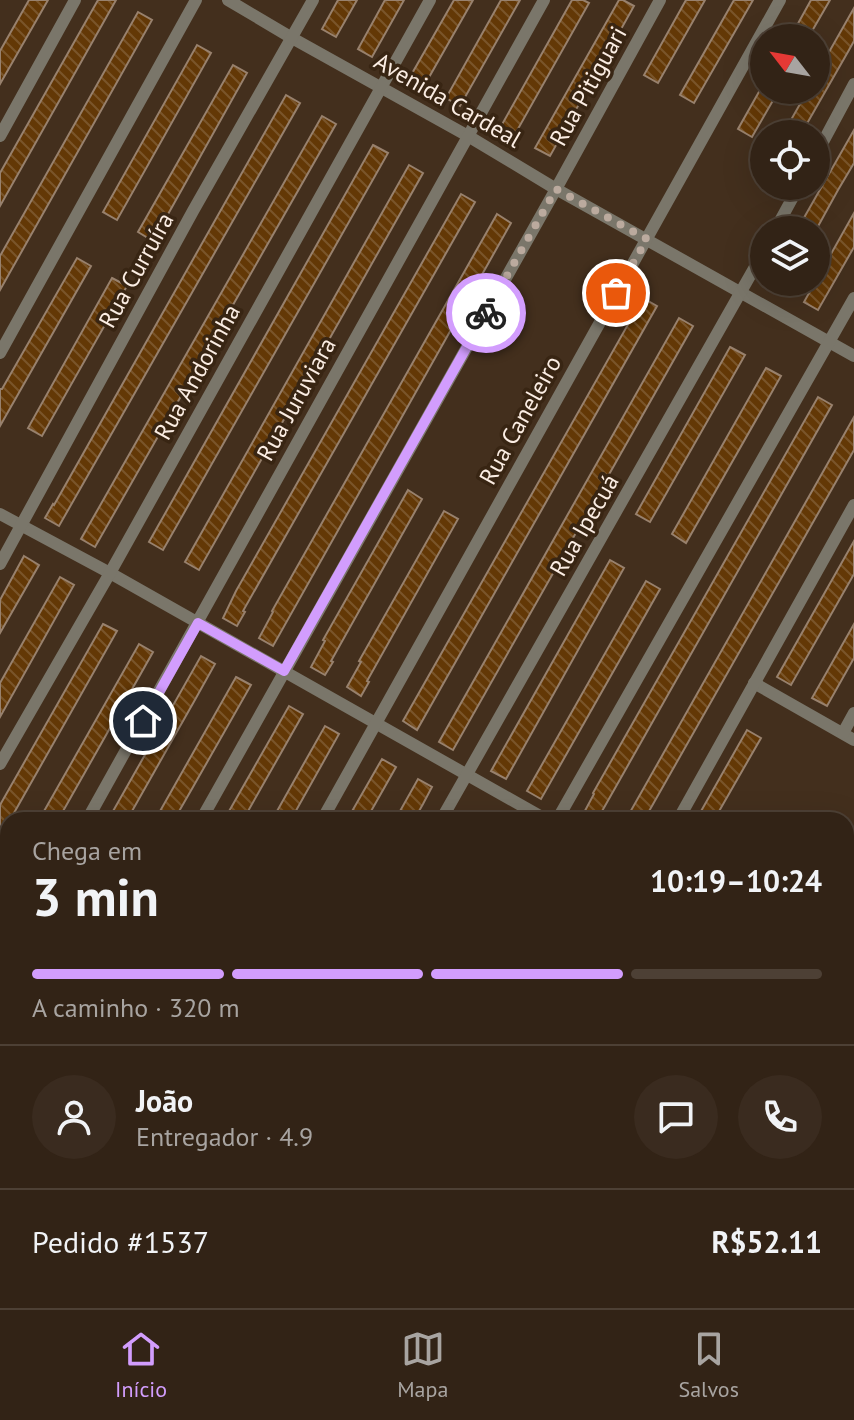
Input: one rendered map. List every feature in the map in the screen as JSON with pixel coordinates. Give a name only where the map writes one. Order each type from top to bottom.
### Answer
[{"type":"street","points":[[0,136],[75,0]]},
{"type":"street","points":[[0,353],[196,0]]},
{"type":"street","name":"Avenida Cardeal","points":[[228,0],[854,356]]},
{"type":"street","name":"Rua Curruíra","points":[[0,564],[193,211],[313,0]]},
{"type":"street","name":"Rua Andorinha","points":[[0,764],[430,0]]},
{"type":"street","name":"Rua Juruviara","points":[[92,812],[544,0]]},
{"type":"street","name":"Rua Pitiguari","points":[[205,812],[660,0]]},
{"type":"street","name":"Rua Caneleiro","points":[[326,812],[780,0]]},
{"type":"street","points":[[830,129],[854,84]]},
{"type":"street","name":"Rua Ipecuá","points":[[445,812],[750,277]]},
{"type":"street","points":[[562,812],[854,298]]},
{"type":"street","points":[[682,812],[854,505]]},
{"type":"street","points":[[0,514],[533,812]]},
{"type":"street","points":[[754,683],[848,736],[854,713]]},
{"type":"building","points":[[29,0],[48,0],[0,84],[0,51]]},
{"type":"building","points":[[98,0],[116,0],[0,206],[0,173]]},
{"type":"building","points":[[338,0],[357,0],[336,37],[322,29]]},
{"type":"building","points":[[385,0],[404,0],[372,57],[358,49]]},
{"type":"building","points":[[454,0],[473,0],[424,86],[410,77]]},
{"type":"building","points":[[501,0],[520,0],[460,106],[446,98]]},
{"type":"building","points":[[572,0],[589,3],[514,136],[500,128]]},
{"type":"building","points":[[619,0],[634,6],[550,156],[535,148]]},
{"type":"building","points":[[686,0],[705,0],[658,83],[644,75]]},
{"type":"building","points":[[734,0],[753,0],[694,103],[680,95]]},
{"type":"building","points":[[811,0],[830,0],[816,24],[798,24]]},
{"type":"building","points":[[854,8],[854,41],[830,83],[830,50]]},
{"type":"building","points":[[138,12],[152,20],[0,290],[0,256]]},
{"type":"building","points":[[197,45],[211,53],[117,220],[103,212]]},
{"type":"building","points":[[233,65],[247,73],[153,241],[138,232]]},
{"type":"building","points":[[286,95],[300,103],[59,526],[45,518]]},
{"type":"building","points":[[752,104],[771,104],[762,120],[750,120],[750,136],[738,129]]},
{"type":"building","points":[[800,104],[818,104],[809,120],[791,120]]},
{"type":"building","points":[[322,116],[336,124],[95,547],[81,539]]},
{"type":"building","points":[[854,130],[854,163],[824,216],[805,216],[814,200],[830,200],[830,172]]},
{"type":"building","points":[[373,145],[388,153],[163,550],[149,542]]},
{"type":"building","points":[[409,165],[423,173],[199,570],[185,562]]},
{"type":"building","points":[[461,194],[475,202],[237,626],[223,618],[236,591]]},
{"type":"building","points":[[854,213],[854,247],[830,289],[830,256]]},
{"type":"building","points":[[497,214],[511,223],[273,646],[259,638],[272,611]]},
{"type":"building","points":[[77,258],[91,266],[0,426],[0,389]]},
{"type":"building","points":[[112,278],[127,286],[42,436],[28,428]]},
{"type":"building","points":[[807,296],[826,296],[818,310],[804,302]]},
{"type":"building","points":[[643,298],[657,306],[417,730],[403,721]]},
{"type":"building","points":[[679,318],[693,326],[453,750],[439,742]]},
{"type":"building","points":[[730,347],[745,355],[650,522],[636,514]]},
{"type":"building","points":[[766,368],[781,376],[686,543],[672,534]]},
{"type":"building","points":[[818,397],[832,405],[602,812],[584,812]]},
{"type":"building","points":[[854,417],[854,450],[649,812],[630,812]]},
{"type":"building","points":[[408,490],[422,499],[325,675],[311,667],[323,640]]},
{"type":"building","points":[[444,511],[458,519],[361,696],[347,687]]},
{"type":"building","points":[[854,541],[854,574],[791,685],[777,677]]},
{"type":"building","points":[[24,556],[39,565],[0,633],[0,600]]},
{"type":"building","points":[[610,560],[624,568],[506,779],[491,771]]},
{"type":"building","points":[[60,577],[74,585],[0,717],[0,683]]},
{"type":"building","points":[[646,581],[660,589],[541,799],[527,791]]},
{"type":"building","points":[[103,624],[117,631],[15,812],[0,812],[0,805]]},
{"type":"building","points":[[854,624],[854,658],[827,706],[812,698]]},
{"type":"building","points":[[139,644],[153,652],[63,812],[44,812]]},
{"type":"building","points":[[201,656],[215,664],[132,812],[113,812]]},
{"type":"building","points":[[236,677],[251,685],[179,812],[160,812]]},
{"type":"building","points":[[289,706],[303,714],[248,812],[229,812]]},
{"type":"building","points":[[325,726],[339,734],[295,812],[277,812]]},
{"type":"building","points":[[747,730],[761,738],[719,812],[701,812]]},
{"type":"building","points":[[382,759],[396,767],[371,812],[352,812]]},
{"type":"building","points":[[418,779],[432,787],[418,812],[399,812]]},
{"type":"way so far","points":[[486,313],[556,189],[647,239],[616,293]]},
{"type":"route","points":[[143,721],[198,623],[284,671],[486,313]]}]
